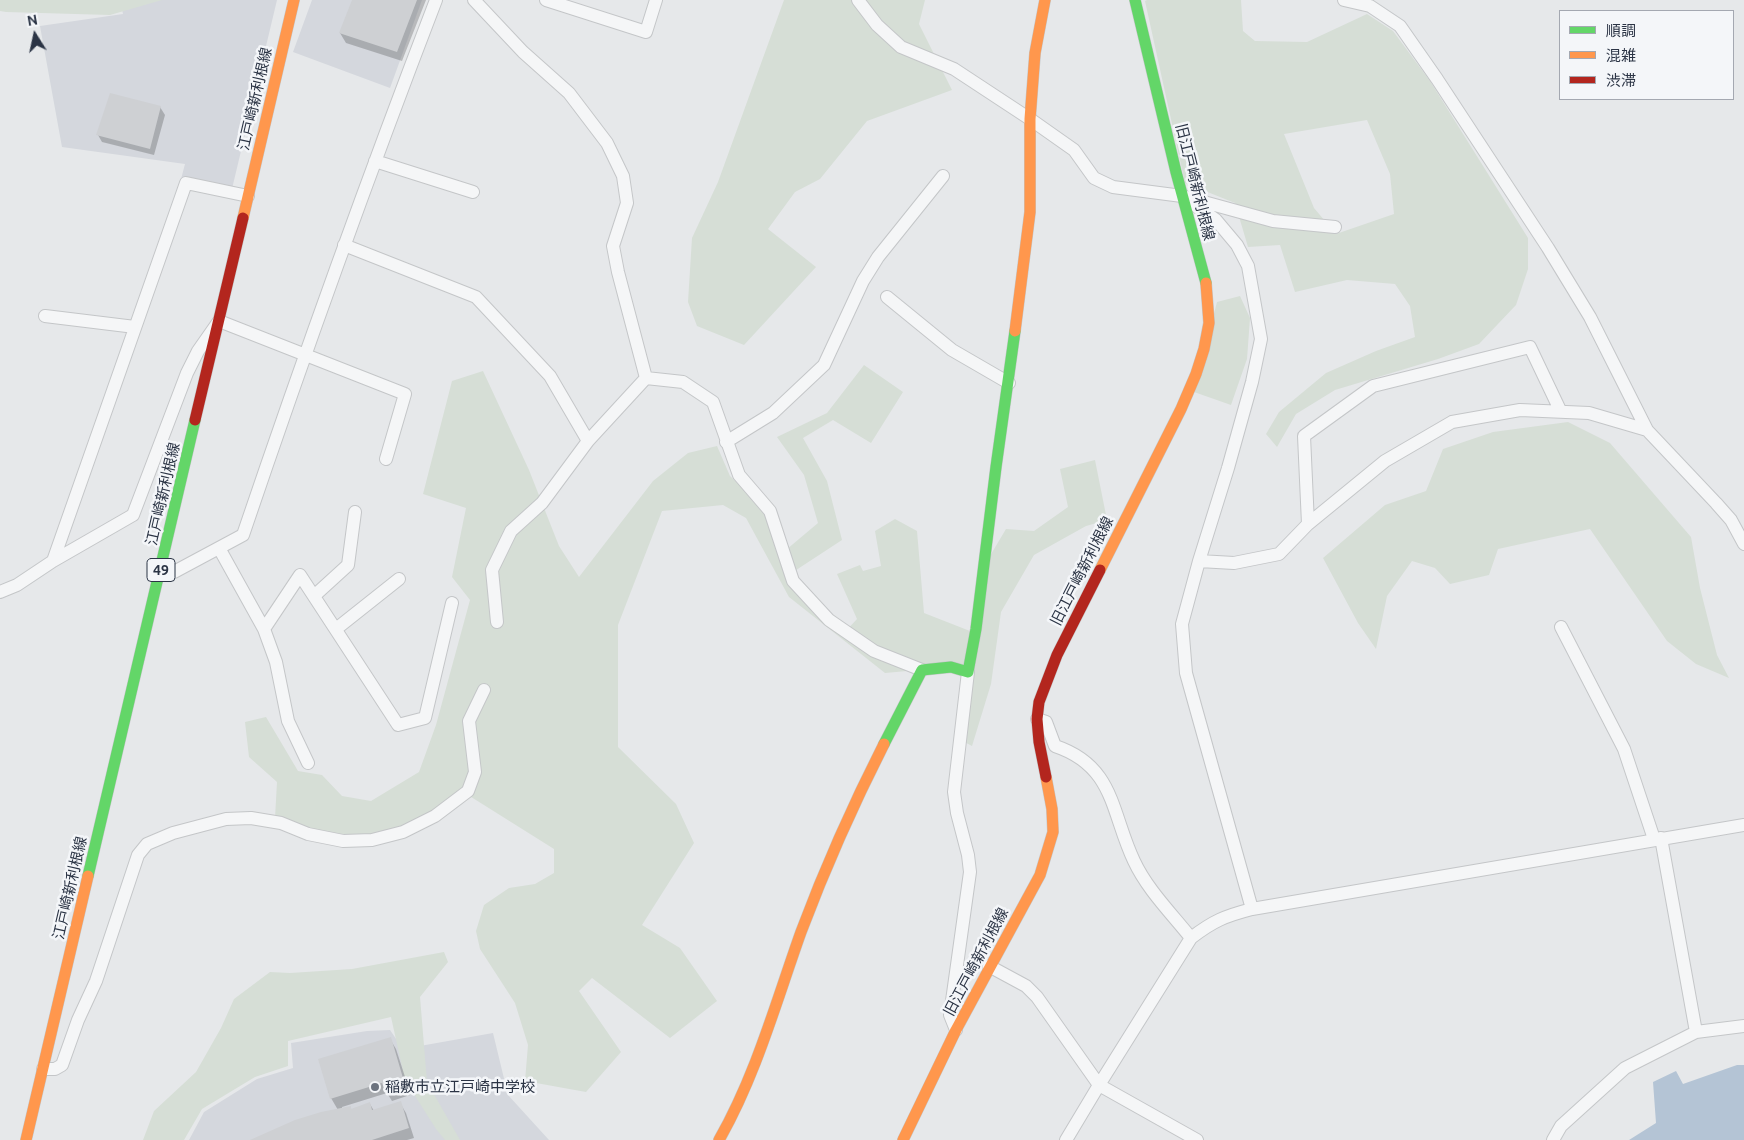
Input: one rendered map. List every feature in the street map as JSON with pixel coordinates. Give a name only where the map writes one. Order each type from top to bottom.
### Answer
[{"type":"street","name":"江戸崎新利根線","points":[[26,1140],[294,0]]},
{"type":"street","points":[[160,572],[174,572],[243,535],[304,355],[436,0]]},
{"type":"street","points":[[546,0],[646,32],[656,0]]},
{"type":"street","points":[[858,0],[877,25],[901,47],[954,69],[1030,119],[1074,150],[1094,178],[1113,187],[1182,196],[1273,221],[1335,227]]},
{"type":"street","points":[[956,1030],[950,1015],[970,872],[954,792],[968,672],[976,630],[1030,212],[1030,119],[1034,53],[1045,0]]},
{"type":"street","name":"旧江戸崎新利根線","points":[[903,1140],[989,966],[1040,875],[1049,851],[1053,832],[1052,809],[1039,742],[1037,719],[1039,702],[1057,655],[1181,409],[1194,380],[1202,350],[1209,312],[1207,291],[1135,0]]},
{"type":"street","points":[[1344,0],[1370,6],[1400,26],[1432,71],[1548,248],[1590,317],[1648,430],[1731,520],[1744,544]]},
{"type":"street","points":[[481,2],[524,52],[569,93],[607,143],[623,176],[627,204],[613,246],[646,378]]},
{"type":"street","points":[[375,161],[473,192]]},
{"type":"street","points":[[726,442],[773,413],[824,366],[863,281],[878,257],[943,176]]},
{"type":"street","points":[[53,561],[186,182],[248,196]]},
{"type":"street","points":[[1182,196],[1216,220],[1237,246],[1248,266],[1261,338],[1247,401],[1182,624],[1186,673],[1252,909]]},
{"type":"street","points":[[344,245],[476,297],[550,376],[588,441]]},
{"type":"street","points":[[887,297],[952,350],[1009,383]]},
{"type":"street","points":[[45,316],[135,327]]},
{"type":"street","points":[[0,592],[17,585],[53,561],[133,514],[186,373],[198,351],[219,321],[405,394],[386,459]]},
{"type":"street","points":[[1308,524],[1304,436],[1373,386],[1530,347],[1560,410]]},
{"type":"street","points":[[497,622],[492,570],[511,531],[542,503],[588,441],[646,378]]},
{"type":"street","points":[[646,378],[684,382],[713,402],[739,475],[770,511],[793,581],[829,620],[874,651],[922,670],[951,667],[968,672]]},
{"type":"street","points":[[1199,561],[1234,563],[1279,554],[1308,524],[1385,461],[1452,422],[1520,410],[1560,410],[1589,413],[1648,430]]},
{"type":"street","points":[[314,596],[348,565],[355,512]]},
{"type":"street","points":[[1724,513],[1744,523]]},
{"type":"street","points":[[219,548],[264,628],[276,662],[288,721],[308,763]]},
{"type":"street","points":[[264,628],[300,575],[398,724],[425,718],[452,603]]},
{"type":"street","points":[[336,629],[400,579]]},
{"type":"street","points":[[1562,627],[1624,749],[1658,839],[1696,1032]]},
{"type":"street","points":[[719,1140],[736,1110],[756,1060],[802,930],[852,809],[922,670]]},
{"type":"street","points":[[43,1069],[56,1069],[62,1065],[78,1020],[96,981],[138,855],[147,844],[173,833],[226,819],[251,818],[281,823],[308,834],[343,841],[372,840],[403,832],[435,816],[468,791],[475,772],[469,721],[484,690]]},
{"type":"street","points":[[1037,719],[1046,722],[1055,746],[1070,751],[1099,775],[1112,799],[1134,861],[1150,888],[1191,938]]},
{"type":"street","points":[[1066,1140],[1191,938],[1210,923],[1228,915],[1252,909],[1744,825]]},
{"type":"street","points":[[989,966],[1026,986],[1037,997],[1099,1085],[1196,1140]]},
{"type":"street","points":[[1553,1140],[1561,1126],[1625,1068],[1696,1032],[1744,1026]]},
{"type":"shaded area","points":[[0,0],[162,0],[110,15],[6,12],[0,11]]},
{"type":"shaded area","points":[[120,0],[277,0],[231,193],[180,183],[185,164],[62,147],[40,26],[123,14]]},
{"type":"shaded area","points":[[312,0],[422,0],[390,88],[293,52]]},
{"type":"shaded area","points":[[784,0],[925,0],[919,24],[952,90],[867,121],[820,179],[795,192],[768,229],[816,267],[744,345],[697,326],[688,302],[692,238],[718,182]]},
{"type":"shaded area","points":[[1241,0],[1243,31],[1255,41],[1307,42],[1367,14],[1393,31],[1430,81],[1528,238],[1528,269],[1516,305],[1479,344],[1438,359],[1335,390],[1296,414],[1277,447],[1266,434],[1279,412],[1326,373],[1376,351],[1415,337],[1410,306],[1395,284],[1347,280],[1295,292],[1280,245],[1248,247],[1235,203],[1185,183],[1145,1]],"holes":[[[1367,120],[1390,174],[1394,214],[1336,234],[1314,208],[1284,134]]]},
{"type":"shaded area","points":[[1240,296],[1250,318],[1247,359],[1231,405],[1194,392],[1217,302]]},
{"type":"shaded area","points":[[864,365],[903,392],[871,443],[833,420],[803,438],[827,481],[842,540],[787,576],[844,633],[857,619],[837,574],[860,565],[863,571],[881,566],[875,531],[895,519],[917,531],[924,613],[970,631],[981,571],[1006,529],[1034,531],[1068,507],[1060,469],[1095,460],[1107,520],[1086,526],[1034,555],[1001,612],[991,684],[972,746],[955,737],[968,672],[951,667],[885,673],[789,597],[746,518],[723,505],[662,511],[618,625],[618,747],[676,804],[694,843],[642,925],[680,948],[717,1001],[670,1038],[592,978],[579,991],[621,1052],[586,1092],[525,1081],[528,1045],[515,1003],[480,949],[476,931],[484,905],[509,888],[535,884],[554,873],[554,849],[460,790],[455,804],[365,845],[275,818],[277,782],[249,757],[245,722],[266,717],[298,771],[322,775],[342,796],[371,801],[419,772],[436,725],[470,600],[452,577],[466,508],[423,494],[452,381],[483,371],[529,470],[559,546],[579,577],[653,481],[688,453],[717,446],[730,476],[771,515],[780,555],[818,523],[804,475],[777,437],[827,413]]},
{"type":"shaded area","points":[[1568,422],[1610,443],[1691,537],[1700,588],[1717,655],[1729,678],[1696,664],[1667,641],[1590,529],[1498,549],[1489,575],[1450,584],[1435,568],[1412,561],[1387,596],[1376,649],[1358,623],[1323,558],[1385,505],[1426,491],[1443,449],[1493,432]]},
{"type":"shaded area","points":[[444,952],[448,962],[420,997],[427,1082],[460,1140],[445,1140],[405,1080],[391,1017],[288,1041],[288,1066],[255,1077],[202,1109],[184,1140],[143,1140],[154,1111],[196,1072],[221,1028],[234,999],[270,972],[290,973],[352,969]]},
{"type":"shaded area","name":"稲敷市立江戸崎中学校","points":[[390,1030],[403,1049],[493,1033],[508,1095],[549,1140],[189,1140],[204,1112],[257,1079],[293,1068],[291,1043],[367,1031]]},
{"type":"water","points":[[1737,1065],[1744,1065],[1744,1140],[1629,1140],[1656,1123],[1653,1082],[1676,1071],[1683,1084]]},
{"type":"building","points":[[352,0],[417,0],[397,52],[339,33]]},
{"type":"building","points":[[110,93],[161,106],[150,149],[96,135]]},
{"type":"building","points":[[391,1037],[405,1085],[385,1091],[382,1083],[330,1099],[318,1059]]},
{"type":"building","points":[[401,1101],[409,1128],[372,1140],[250,1140],[295,1120],[321,1112],[351,1106],[351,1109],[370,1102],[372,1110]]},
{"type":"traffic: fast","points":[[1135,0],[1176,172],[1206,283]]},
{"type":"traffic: fast","points":[[884,744],[922,670],[951,667],[968,672],[976,629],[1015,331]]},
{"type":"traffic: fast","points":[[88,876],[195,420]]},
{"type":"traffic: slow","points":[[243,218],[294,0]]},
{"type":"traffic: slow","points":[[1015,331],[1030,212],[1030,119],[1035,53],[1045,0]]},
{"type":"traffic: slow","points":[[1100,570],[1181,409],[1196,374],[1204,349],[1209,323],[1206,283]]},
{"type":"traffic: slow","points":[[719,1140],[755,1064],[801,932],[820,884],[850,813],[884,744]]},
{"type":"traffic: slow","points":[[903,1140],[956,1030],[1040,875],[1053,832],[1052,809],[1046,777]]},
{"type":"traffic: slow","points":[[26,1140],[88,876]]},
{"type":"traffic: jam","points":[[195,420],[243,218]]},
{"type":"traffic: jam","points":[[1046,777],[1039,742],[1037,719],[1039,702],[1057,655],[1100,570]]},
{"type":"place","name":"稲敷市立江戸崎中学校","points":[[375,1087]]}]
